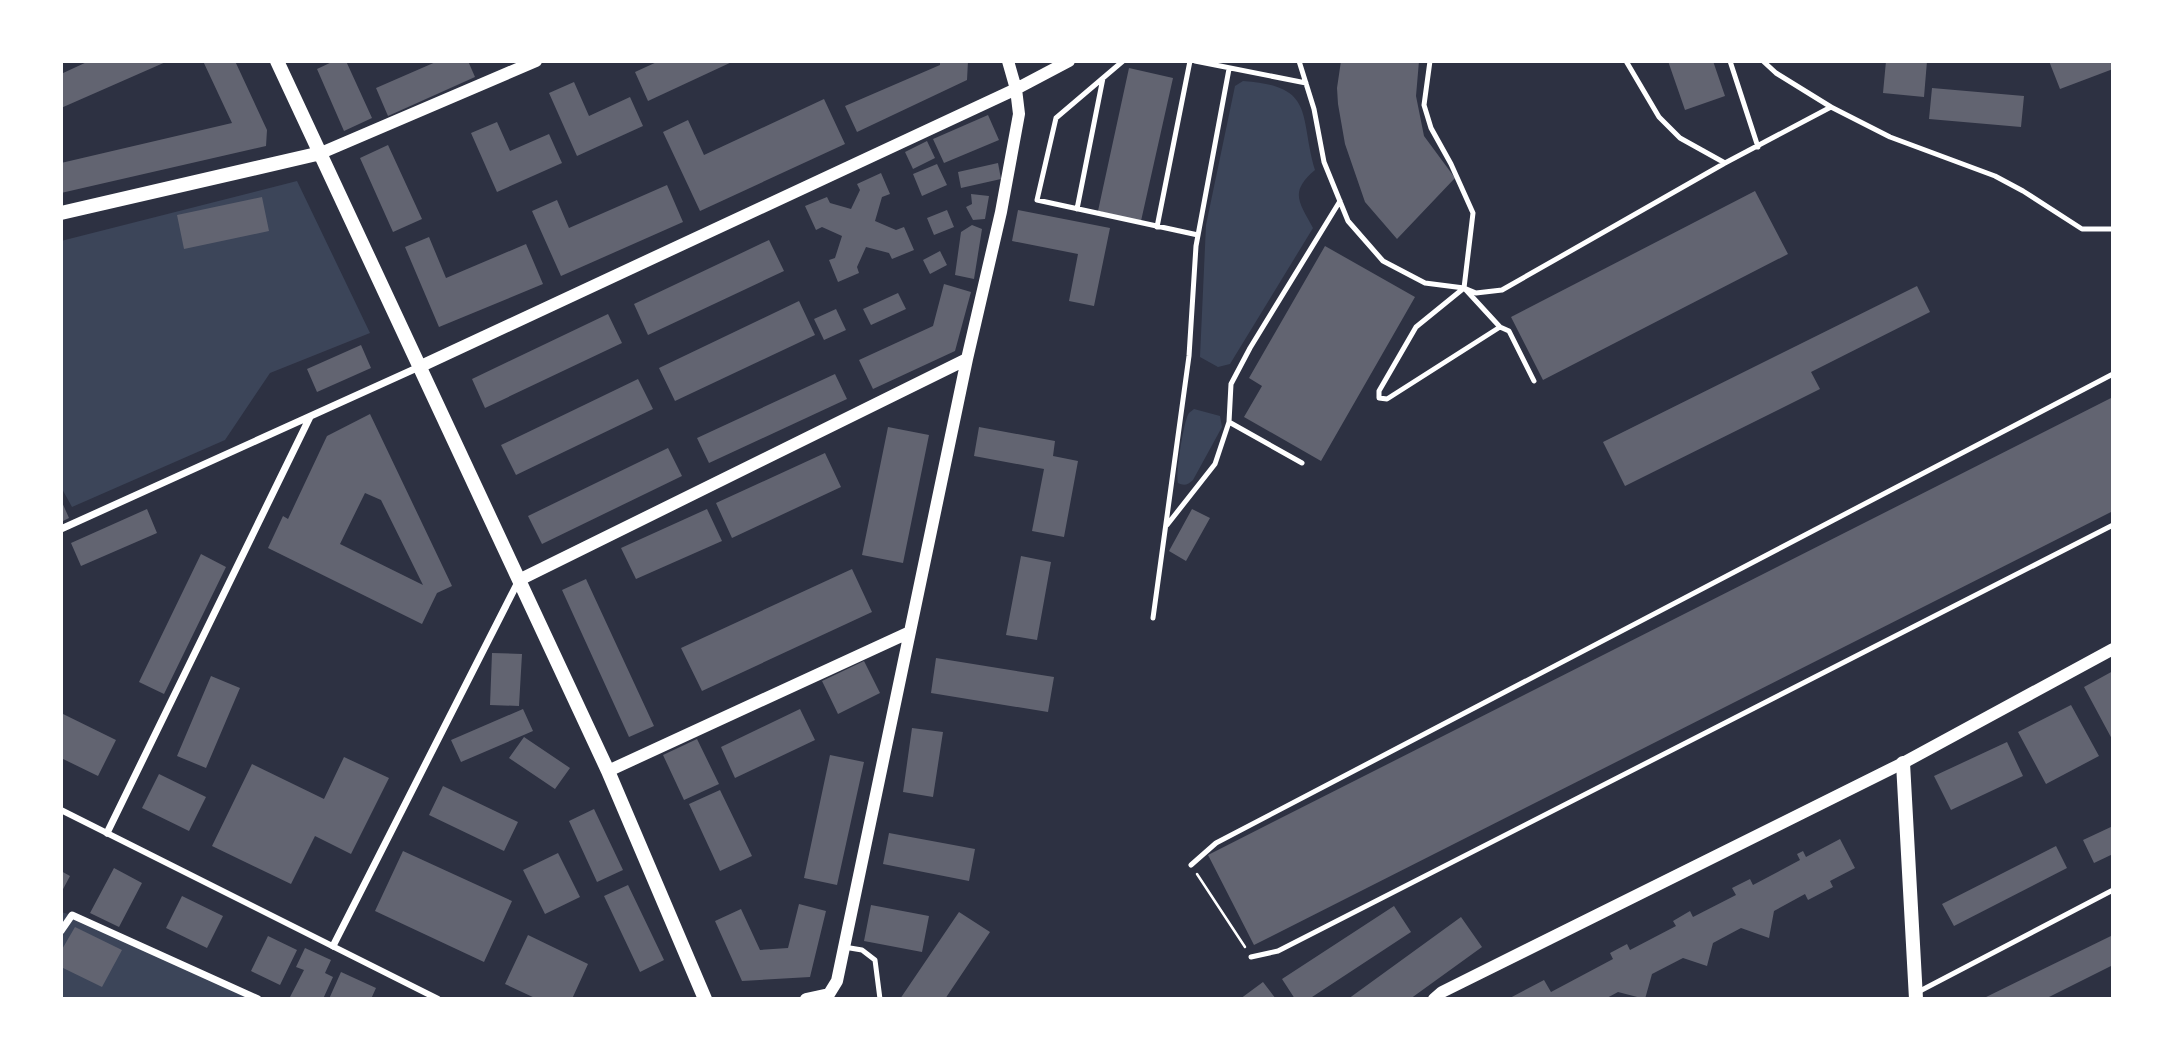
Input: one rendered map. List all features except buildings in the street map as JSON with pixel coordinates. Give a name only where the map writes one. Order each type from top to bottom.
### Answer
[{"type":"main road","points":[[277,61],[608,771],[705,999]]},
{"type":"main road","points":[[61,213],[321,153]]},
{"type":"main road","points":[[1903,763],[1915,996]]},
{"type":"street","points":[[321,153],[536,61]]},
{"type":"street","points":[[806,999],[829,994],[837,981],[1001,212],[1019,114],[1016,89],[1008,61]]},
{"type":"street","points":[[61,529],[310,417],[1016,89],[1069,61]]},
{"type":"street","points":[[333,946],[519,580],[968,359]]},
{"type":"street","points":[[107,833],[310,417]]},
{"type":"street","points":[[608,771],[910,632]]},
{"type":"street","points":[[1441,997],[1903,763],[2113,649]]},
{"type":"street","points":[[61,810],[438,999]]},
{"type":"street","points":[[61,931],[72,915],[257,999]]},
{"type":"lane","points":[[1124,61],[1056,118],[1037,200],[1198,234]]},
{"type":"lane","points":[[1157,227],[1192,61],[1306,83]]},
{"type":"lane","points":[[1299,61],[1314,109],[1324,162],[1348,221],[1383,261],[1425,284],[1464,288],[1476,293],[1502,290],[1725,163],[1831,107]]},
{"type":"lane","points":[[1430,61],[1424,105],[1427,117],[1473,213],[1464,288],[1416,327],[1379,391],[1380,398],[1387,399],[1399,392],[1500,327]]},
{"type":"lane","points":[[1626,61],[1659,117],[1680,138],[1725,163]]},
{"type":"lane","points":[[1730,61],[1758,147]]},
{"type":"lane","points":[[1763,61],[1776,73],[1831,107],[1890,137],[1995,176],[2082,229],[2113,229]]},
{"type":"lane","points":[[1153,618],[1189,356],[1198,234],[1229,69]]},
{"type":"lane","points":[[1077,209],[1103,78]]},
{"type":"lane","points":[[1165,528],[1215,464],[1229,422],[1231,384],[1340,201]]},
{"type":"lane","points":[[1464,288],[1500,327],[1509,331],[1534,381]]},
{"type":"lane","points":[[1191,865],[1216,843],[2113,374]]},
{"type":"lane","points":[[1229,422],[1302,463]]},
{"type":"lane","points":[[1251,957],[1278,951],[2113,525]]},
{"type":"lane","points":[[1915,996],[2113,890]]},
{"type":"lane","points":[[844,947],[862,950],[875,960],[880,999]]},
{"type":"path","points":[[1191,865],[1251,957]]},
{"type":"shaded area","points":[[1243,81],[1283,89],[1294,97],[1300,107],[1315,170],[1302,185],[1299,197],[1313,228],[1230,364],[1218,367],[1200,357],[1206,225],[1235,86]]},
{"type":"shaded area","points":[[297,181],[370,333],[270,373],[225,440],[72,507],[61,487],[61,241]]},
{"type":"shaded area","points":[[1194,409],[1220,416],[1222,427],[1193,480],[1182,485],[1177,478],[1180,447],[1187,417]]},
{"type":"shaded area","points":[[61,912],[72,915],[258,999],[61,999]]}]
